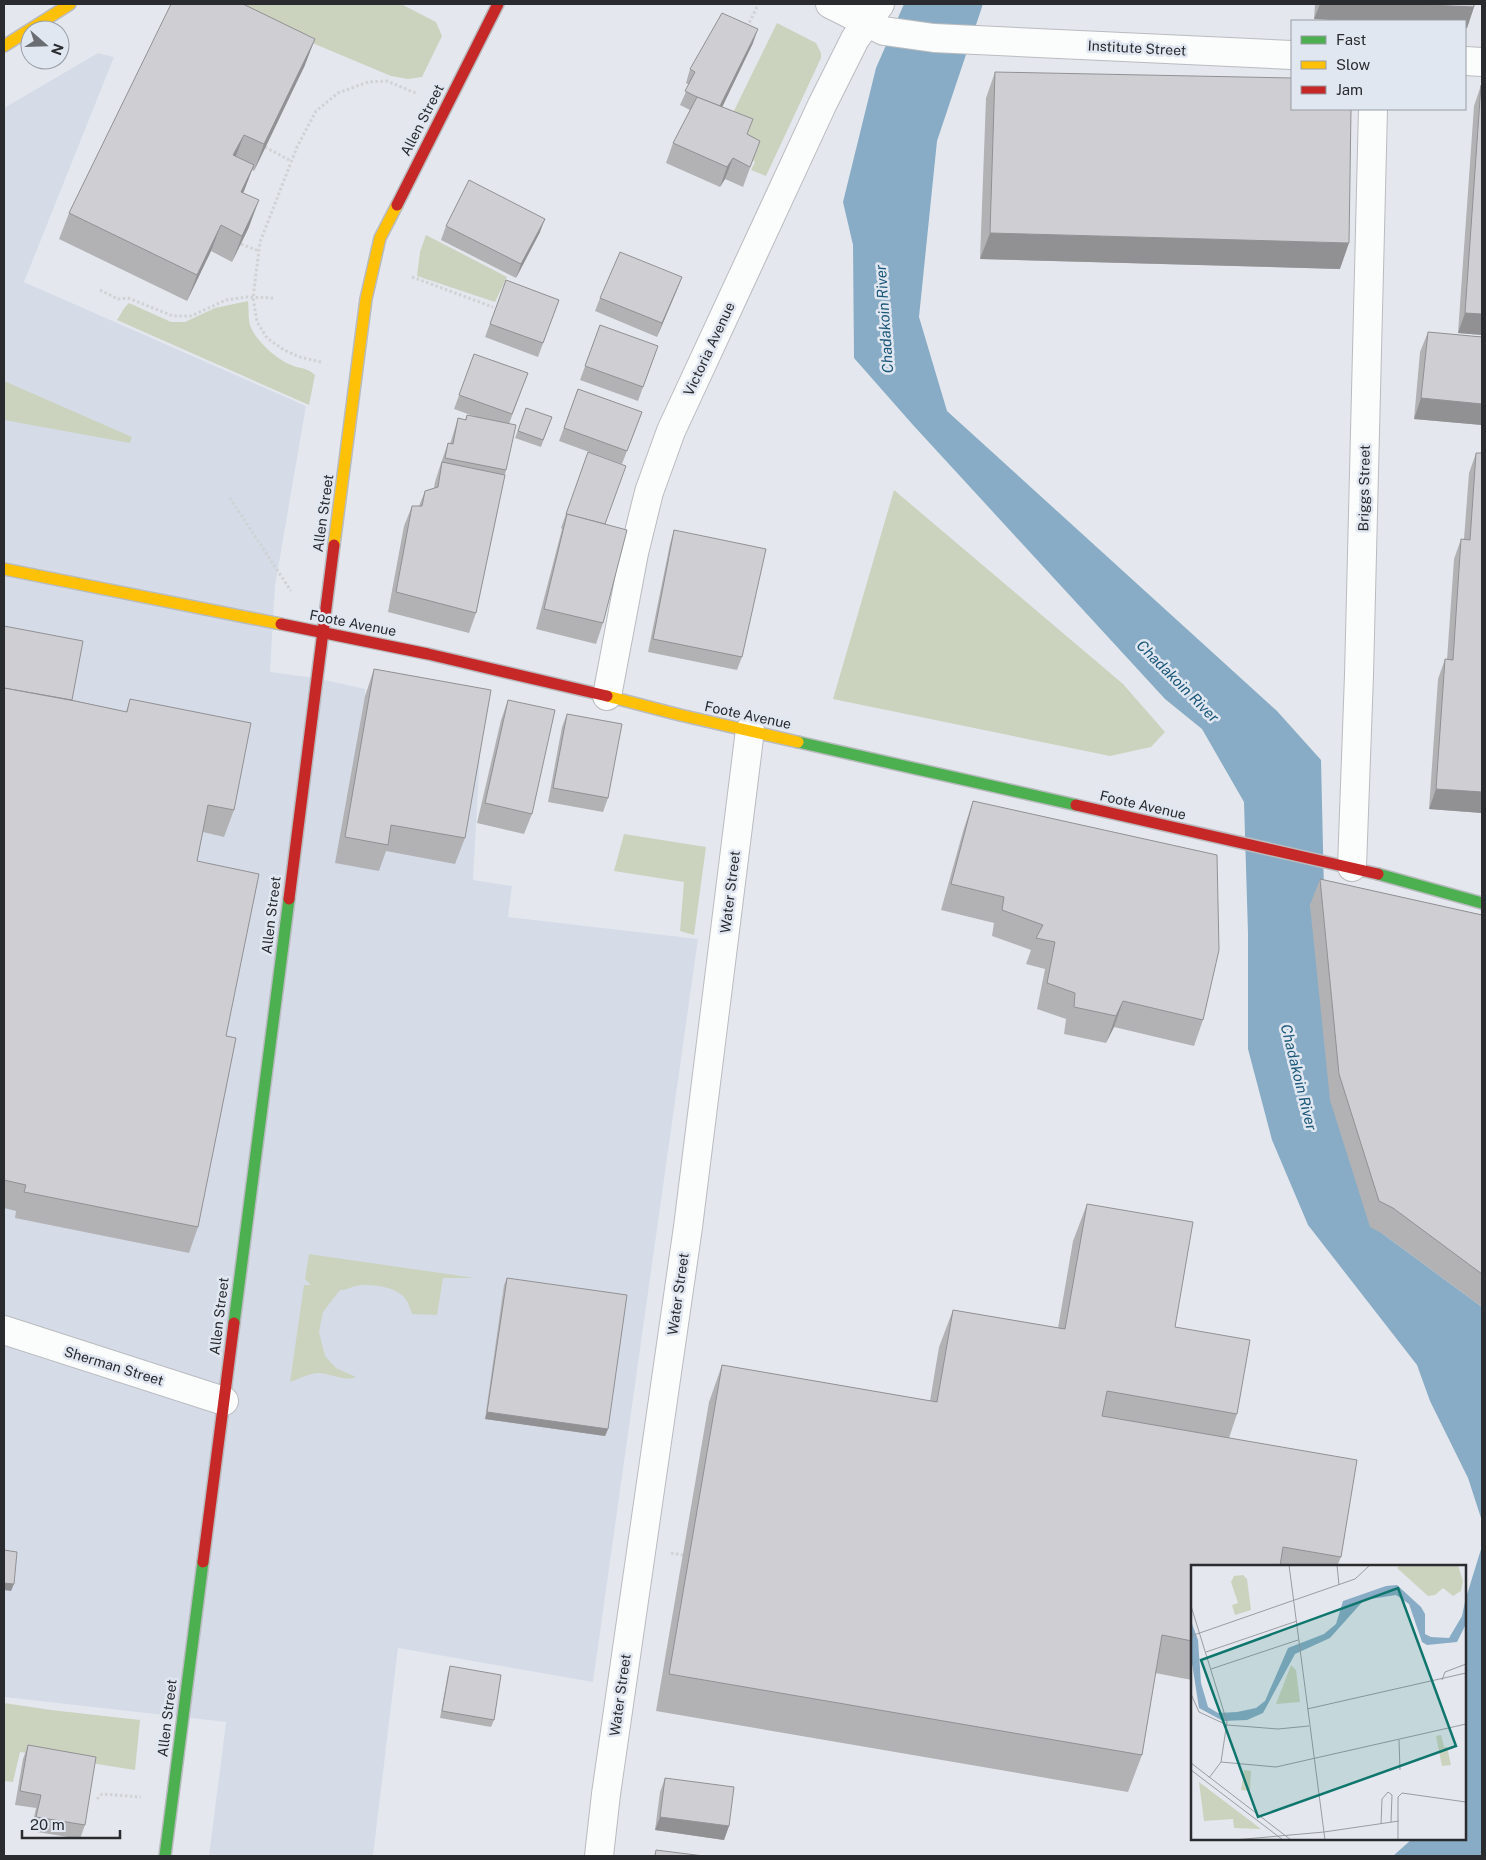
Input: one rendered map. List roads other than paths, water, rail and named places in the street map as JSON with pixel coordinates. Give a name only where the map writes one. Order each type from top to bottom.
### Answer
[{"type":"main road","points":[[4,46],[70,4]]},
{"type":"main road","name":"Allen Street","points":[[165,1856],[366,299],[380,238],[498,4]]},
{"type":"main road","name":"Foote Avenue","points":[[4,569],[413,650],[680,715],[1342,865],[1482,903]]},
{"type":"street","points":[[830,4],[876,19]]},
{"type":"street","name":"Institute Street","points":[[876,19],[934,38],[1291,55]]},
{"type":"street","name":"Victoria Avenue","points":[[607,696],[634,553],[649,492],[671,431],[818,114],[876,19]]},
{"type":"street","points":[[1466,61],[1482,62]]},
{"type":"street","name":"Briggs Street","points":[[1342,865],[1358,702],[1373,110]]},
{"type":"street","name":"Water Street","points":[[600,1856],[606,1794],[688,1227],[750,730]]},
{"type":"street","name":"Sherman Street","points":[[4,1330],[224,1401]]},
{"type":"water","name":"Chadakoin River","points":[[904,4],[983,4],[937,141],[919,317],[947,411],[1277,711],[1321,760],[1324,891],[1310,905],[1383,1234],[1482,1307],[1482,1521],[1468,1478],[1430,1401],[1417,1365],[1308,1225],[1272,1140],[1248,1049],[1248,933],[1244,802],[1202,729],[1165,699],[913,425],[854,358],[853,245],[843,202],[876,68]]},
{"type":"water","points":[[1482,1546],[1482,1856],[1393,1856],[1411,1840],[1466,1840],[1466,1598]]}]
